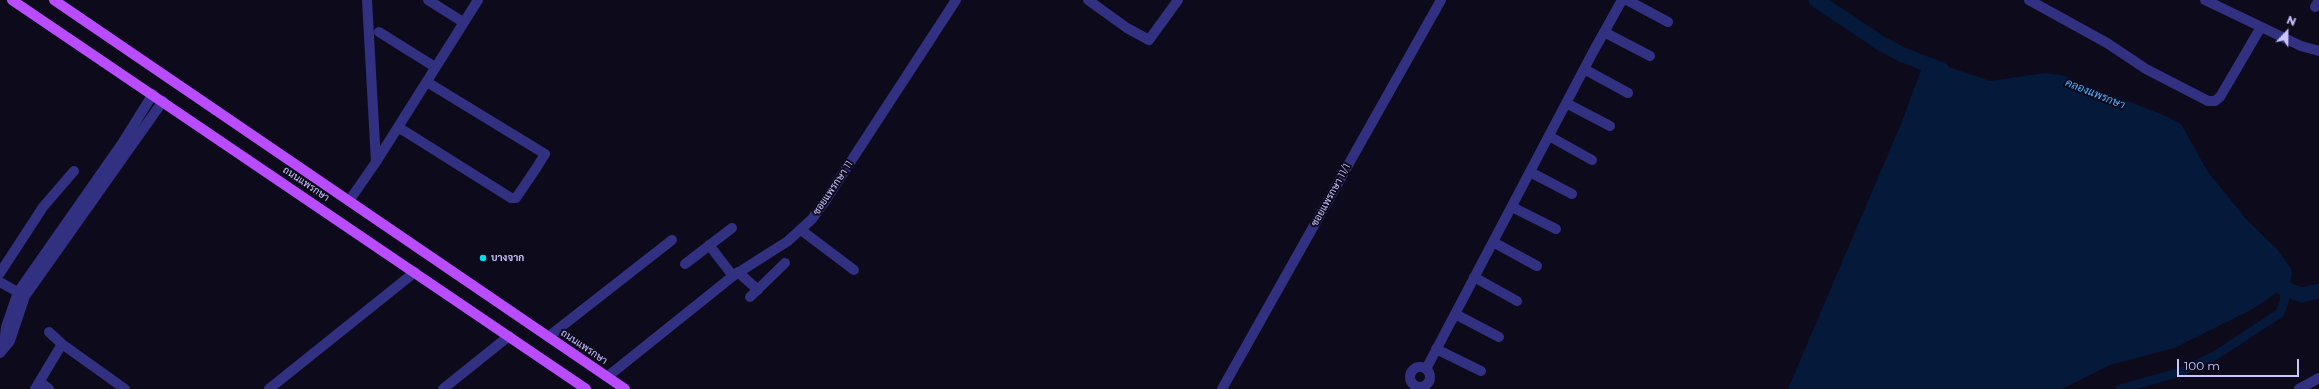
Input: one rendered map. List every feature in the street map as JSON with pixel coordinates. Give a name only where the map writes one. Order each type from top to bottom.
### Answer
[{"type":"main road","name":"ถนนแพรกษา","points":[[12,0],[153,94],[586,389]]},
{"type":"main road","name":"ถนนแพรกษา","points":[[54,0],[625,389]]},
{"type":"street","points":[[367,0],[376,162]]},
{"type":"street","points":[[428,0],[463,22]]},
{"type":"street","points":[[349,201],[376,162],[478,0]]},
{"type":"street","name":"ซอยแพรกษา 11","points":[[607,377],[736,274],[801,230],[825,201],[956,0]]},
{"type":"street","points":[[1088,0],[1127,28],[1149,40],[1178,0]]},
{"type":"street","name":"ซอยแพรกษา 11/1","points":[[1222,389],[1441,0]]},
{"type":"street","points":[[1426,369],[1622,0]]},
{"type":"street","points":[[1627,0],[1668,22]]},
{"type":"street","points":[[2029,0],[2107,43],[2146,69],[2208,100],[2214,101],[2220,98],[2261,27]]},
{"type":"street","points":[[2205,0],[2301,46],[2319,51]]},
{"type":"street","points":[[379,32],[435,67]]},
{"type":"street","points":[[1604,32],[1650,56]]},
{"type":"street","points":[[1584,69],[1628,93]]},
{"type":"street","points":[[398,127],[511,198],[516,198],[537,167],[545,154],[427,82]]},
{"type":"street","points":[[2,350],[6,327],[21,294],[153,94]]},
{"type":"street","points":[[21,294],[163,101]]},
{"type":"street","points":[[1566,103],[1610,126]]},
{"type":"street","points":[[1549,136],[1592,160]]},
{"type":"street","points":[[0,273],[43,207],[74,171]]},
{"type":"street","points":[[1530,172],[1572,194]]},
{"type":"street","points":[[1512,207],[1556,229]]},
{"type":"street","points":[[685,264],[732,228]]},
{"type":"street","points":[[801,230],[854,270]]},
{"type":"street","points":[[548,337],[672,240]]},
{"type":"street","points":[[1493,242],[1537,266]]},
{"type":"street","points":[[709,245],[736,274],[758,290]]},
{"type":"street","points":[[750,298],[785,262]]},
{"type":"street","points":[[269,389],[414,272]]},
{"type":"street","points":[[1474,277],[1517,302]]},
{"type":"street","points":[[0,282],[21,294]]},
{"type":"street","points":[[1455,314],[1499,337]]},
{"type":"street","points":[[49,332],[62,344],[125,389]]},
{"type":"street","points":[[443,389],[509,336]]},
{"type":"street","points":[[49,389],[38,386],[62,344]]},
{"type":"street","points":[[1436,349],[1481,371]]},
{"type":"street","points":[[1419,367],[1426,369],[1430,376],[1430,381],[1421,387],[1415,388],[1411,383],[1410,373],[1419,367]]},
{"type":"street","points":[[2299,389],[2319,378]]},
{"type":"water","points":[[1925,59],[1990,81],[2045,73],[2062,75],[2168,117],[2181,124],[2208,172],[2246,219],[2278,250],[2292,270],[2290,283],[2253,309],[2174,348],[2110,365],[2062,389],[1788,389],[1903,119]]},
{"type":"waterway","name":"คลองแพรกษา","points":[[1816,0],[1882,44],[1903,55],[1942,70]]},
{"type":"waterway","points":[[2271,274],[2283,288],[2302,295],[2319,291]]},
{"type":"waterway","points":[[2120,389],[2184,371],[2216,355],[2280,313],[2285,299],[2283,288]]},
{"type":"place","name":"บางจาก","points":[[483,258]]}]
